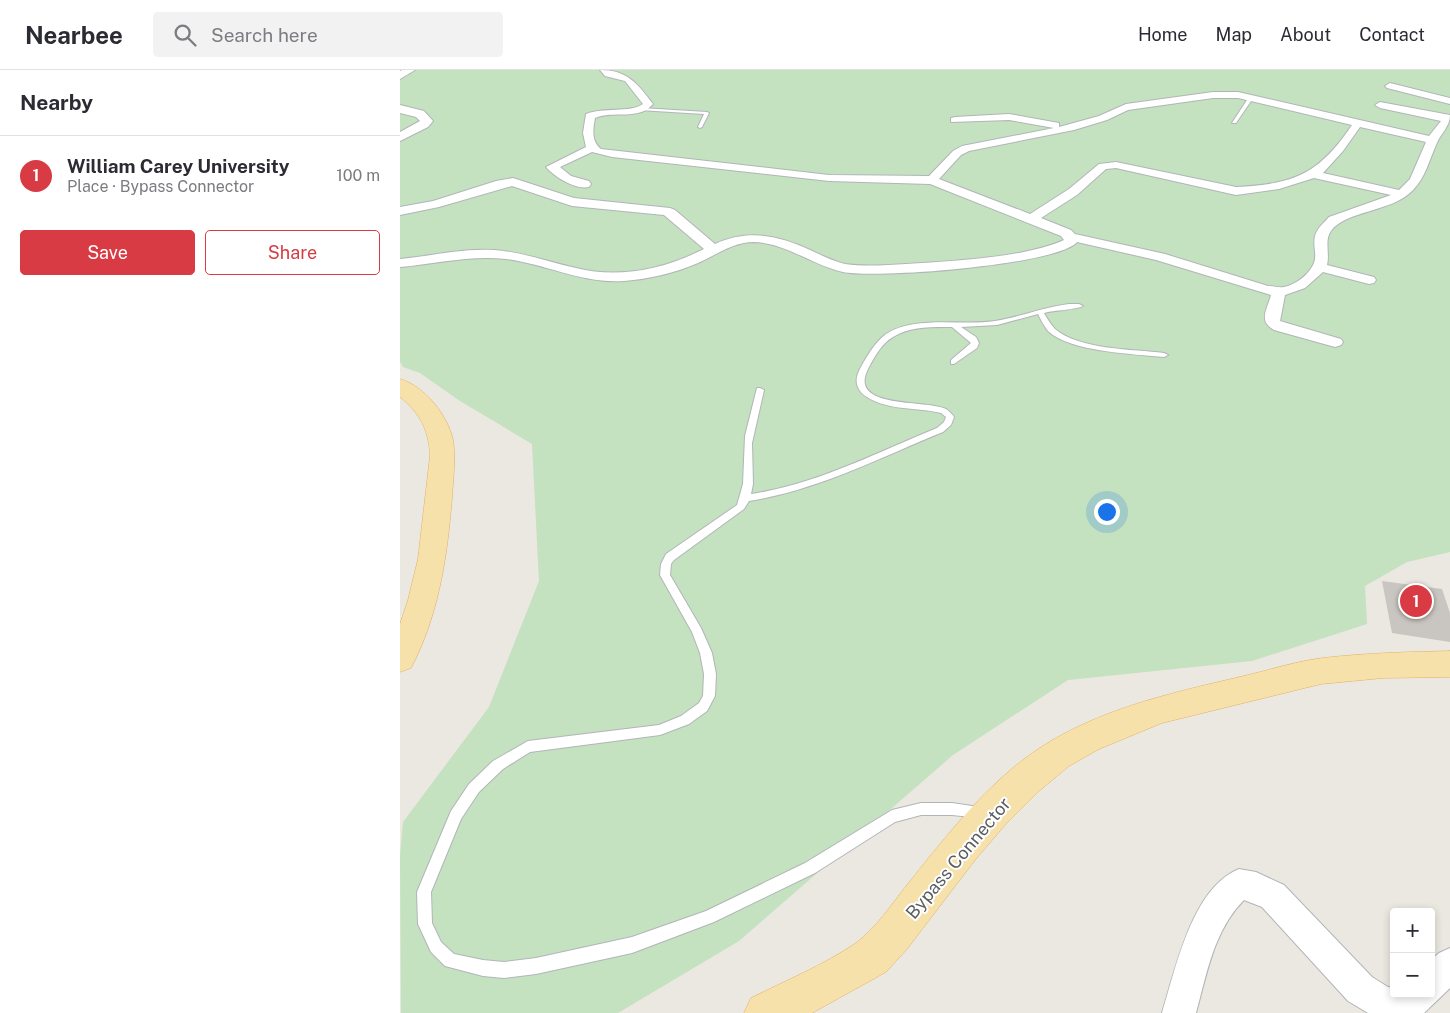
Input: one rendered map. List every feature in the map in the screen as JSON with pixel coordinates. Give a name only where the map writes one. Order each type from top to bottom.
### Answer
[{"type":"main road","points":[[400,386],[432,416],[439,432],[442,469],[435,546],[428,582],[418,620],[400,659]]},
{"type":"main road","name":"Bypass Connector","points":[[766,1013],[832,980],[871,957],[893,935],[950,861],[992,813],[1026,779],[1057,755],[1087,738],[1158,710],[1321,671],[1383,665],[1450,664]]},
{"type":"street","points":[[400,76],[410,70]]},
{"type":"street","points":[[592,148],[589,139],[590,116],[601,112],[641,109],[648,106],[647,100],[628,79],[608,74],[604,70]]},
{"type":"street","points":[[1390,86],[1450,101]]},
{"type":"street","points":[[932,180],[960,150],[1070,128],[1103,118],[1126,107],[1213,95],[1238,95],[1431,140]]},
{"type":"street","points":[[585,184],[567,178],[552,167],[592,148],[612,154],[829,178],[932,180],[1071,237],[1160,256],[1267,290],[1279,291],[1291,289],[1312,276],[1320,266],[1320,236],[1334,220],[1383,203],[1401,194],[1411,186],[1423,164],[1431,140],[1449,119],[1380,105]]},
{"type":"street","points":[[400,109],[420,114],[427,121],[400,137]]},
{"type":"street","points":[[954,120],[1009,117],[1070,128]]},
{"type":"street","points":[[1031,219],[1073,192],[1102,166],[1116,165],[1236,191],[1254,190],[1293,181],[1312,174],[1342,149],[1357,124]]},
{"type":"street","points":[[1312,174],[1401,194]]},
{"type":"street","points":[[400,211],[435,204],[500,184],[513,182],[572,202],[666,211],[671,213],[705,244],[714,249]]},
{"type":"street","points":[[400,263],[470,255],[504,254],[582,273],[612,277],[677,265],[740,239],[764,239],[800,250],[834,265],[858,270],[919,267],[1031,255],[1067,246],[1071,242],[1071,237]]},
{"type":"street","points":[[400,249],[435,260]]},
{"type":"street","points":[[1320,266],[1369,280]]},
{"type":"street","points":[[1279,291],[1272,318],[1273,323],[1280,327],[1335,342]]},
{"type":"street","points":[[1179,1013],[1205,928],[1225,895],[1239,884],[1256,887],[1273,896],[1360,989],[1384,1004],[1407,1005],[1417,998]]},
{"type":"street","points":[[1435,980],[1450,964]]},
{"type":"lane","points":[[1234,122],[1251,98]]},
{"type":"lane","points":[[641,109],[707,113],[700,127]]},
{"type":"lane","points":[[746,498],[803,487],[948,423],[950,417],[944,411],[888,402],[872,397],[861,386],[860,379],[865,366],[885,339],[892,334],[913,327],[987,325],[1067,305],[1079,306]]},
{"type":"lane","points":[[1041,313],[1052,330],[1072,340],[1109,348],[1164,354]]},
{"type":"lane","points":[[954,362],[974,346],[975,343],[973,339],[955,327]]},
{"type":"lane","points":[[760,390],[748,444],[749,490],[746,498],[741,507],[670,558],[666,564],[664,575],[697,631],[706,653],[710,674],[709,696],[703,707],[685,720],[660,730],[528,747],[498,765],[474,788],[456,815],[424,892],[425,924],[436,947],[450,961],[504,970],[536,966],[632,945],[709,917],[793,876],[892,816],[921,809],[952,809],[992,813]]},
{"type":"green space","points":[[400,70],[1450,70],[1450,552],[1407,562],[1365,586],[1367,624],[1252,661],[1068,680],[953,755],[739,941],[618,1013],[401,1013],[400,856],[403,822],[489,707],[539,581],[532,444],[460,401],[420,373],[403,367],[400,362]]},
{"type":"building","points":[[1382,581],[1442,589],[1450,613],[1450,642],[1392,633]]},
{"type":"place","name":"William Carey University","points":[[1416,601]]}]
